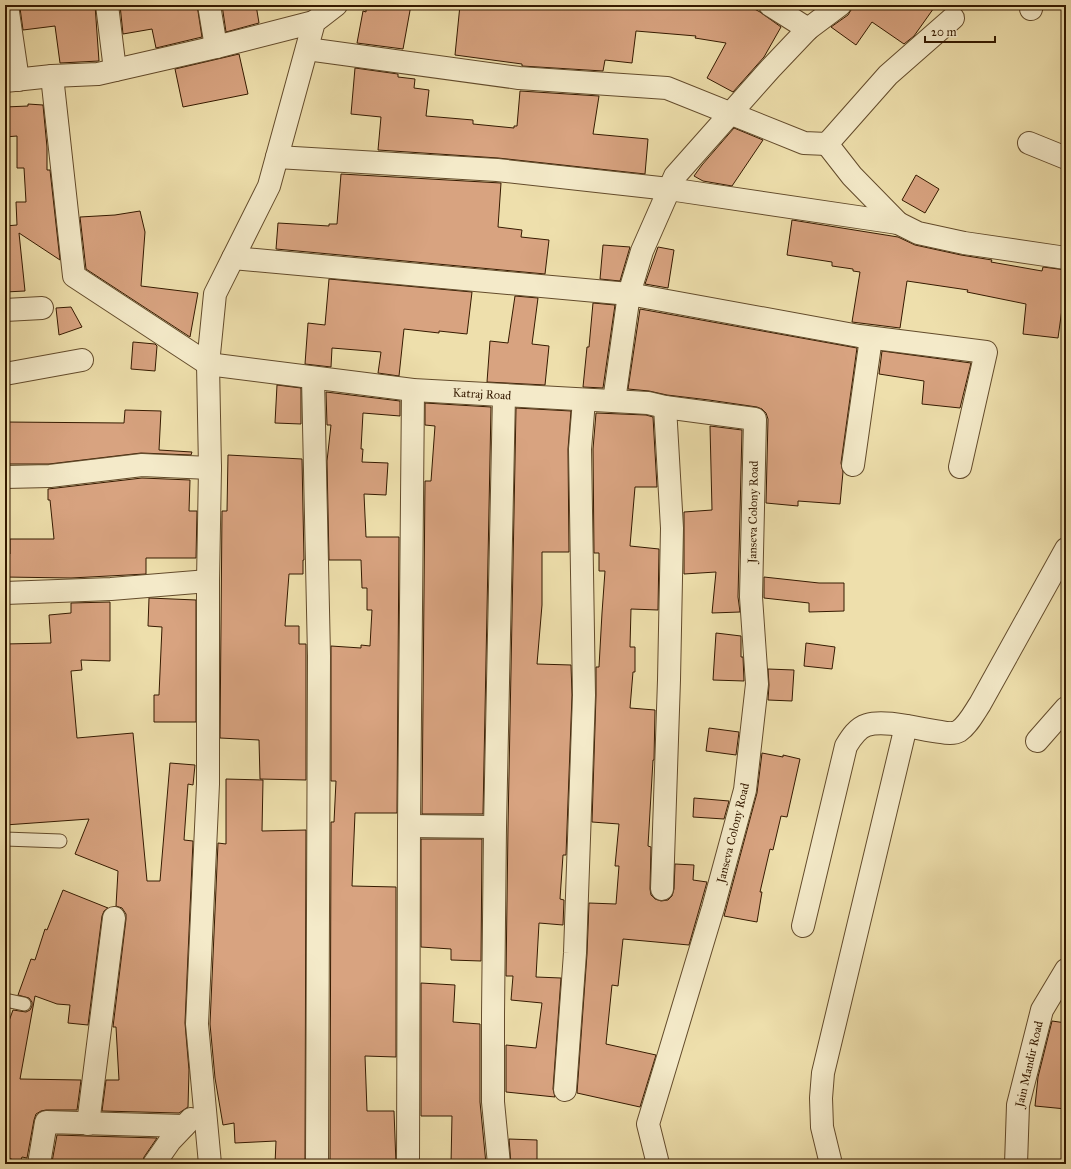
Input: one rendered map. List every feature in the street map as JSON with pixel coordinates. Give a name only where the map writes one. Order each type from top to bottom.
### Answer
[{"type":"street","points":[[7,5],[12,80],[52,76],[98,74],[216,47],[325,11]]},
{"type":"street","points":[[106,5],[115,70]]},
{"type":"street","points":[[210,5],[216,47]]},
{"type":"street","points":[[770,5],[808,29]]},
{"type":"street","points":[[614,401],[629,294],[642,251],[675,176],[770,68],[808,29],[840,5]]},
{"type":"street","points":[[210,1164],[197,1024],[208,784],[208,581],[210,468],[208,364],[215,294],[269,186],[307,49],[325,11]]},
{"type":"street","points":[[827,144],[888,75],[953,18]]},
{"type":"street","points":[[307,49],[519,78],[667,88],[804,143],[827,144],[852,176],[898,223]]},
{"type":"street","points":[[52,76],[74,276],[208,364]]},
{"type":"street","points":[[1029,143],[1066,158]]},
{"type":"street","points":[[277,157],[497,170],[669,190],[898,223],[918,233],[964,243],[1066,258]]},
{"type":"street","points":[[233,258],[629,294],[871,338],[986,352],[960,467]]},
{"type":"street","points":[[5,310],[42,308]]},
{"type":"street","points":[[853,465],[871,338]]},
{"type":"street","points":[[5,374],[82,360]]},
{"type":"street","name":"Katraj Road","points":[[208,364],[413,390],[648,403],[665,407],[755,419]]},
{"type":"street","points":[[313,378],[319,656],[317,1164]]},
{"type":"street","points":[[408,1164],[413,390]]},
{"type":"street","points":[[499,1164],[493,1095],[494,827],[504,395]]},
{"type":"street","points":[[564,1090],[575,953],[584,695],[580,449],[584,400]]},
{"type":"street","points":[[662,889],[669,680],[672,528],[665,407]]},
{"type":"street","name":"Janseva Colony Road","points":[[658,1164],[648,1124],[713,908],[746,790],[757,684],[751,597],[755,419]]},
{"type":"street","points":[[5,478],[50,476],[142,465],[210,468]]},
{"type":"street","points":[[803,926],[846,746],[855,732],[867,725],[882,724],[906,726],[946,733],[958,731],[970,720],[984,697],[1066,549]]},
{"type":"street","points":[[5,593],[111,589],[208,581]]},
{"type":"street","points":[[1037,742],[1066,708]]},
{"type":"street","points":[[831,1164],[822,1127],[821,1098],[823,1073],[906,726]]},
{"type":"street","points":[[409,826],[494,827]]},
{"type":"street","points":[[88,1124],[114,918]]},
{"type":"street","name":"Jain Mandir Road","points":[[1016,1164],[1018,1105],[1042,1010],[1059,997],[1066,970]]},
{"type":"street","points":[[154,1164],[170,1141],[204,1105]]},
{"type":"street","points":[[40,1164],[46,1122],[184,1126]]},
{"type":"lane","points":[[5,839],[60,841]]},
{"type":"lane","points":[[5,1000],[24,1004]]},
{"type":"building","points":[[44,5],[95,5],[99,61],[60,63],[55,26],[23,30],[20,8]]},
{"type":"building","points":[[120,5],[197,5],[202,37],[156,48],[152,29],[123,34]]},
{"type":"building","points":[[222,5],[256,5],[259,23],[226,32]]},
{"type":"building","points":[[366,5],[411,5],[403,49],[357,43],[363,11],[366,12]]},
{"type":"building","points":[[460,5],[747,5],[781,27],[764,57],[733,92],[707,78],[726,43],[695,38],[696,36],[636,31],[632,63],[605,60],[603,71],[522,66],[522,64],[455,55]]},
{"type":"building","points":[[852,5],[936,5],[914,36],[904,44],[872,22],[856,45],[831,27],[848,15]]},
{"type":"building","points":[[239,54],[248,94],[183,107],[175,69]]},
{"type":"building","points":[[355,68],[398,74],[398,77],[415,79],[414,88],[429,90],[426,116],[473,120],[473,124],[514,128],[514,126],[517,126],[520,91],[599,96],[593,134],[648,139],[645,174],[498,158],[378,150],[381,117],[351,114]]},
{"type":"building","points":[[28,104],[43,105],[47,147],[47,170],[50,170],[60,260],[19,233],[25,291],[5,292],[5,226],[17,225],[16,202],[26,202],[24,168],[17,168],[17,136],[5,137],[5,107],[28,106]]},
{"type":"building","points":[[734,128],[763,140],[732,186],[703,181],[694,176],[702,165]]},
{"type":"building","points":[[341,174],[501,183],[498,227],[522,230],[521,237],[549,240],[545,274],[276,249],[278,223],[329,226],[329,224],[337,224]]},
{"type":"building","points":[[916,175],[939,189],[925,213],[902,200]]},
{"type":"building","points":[[140,211],[145,232],[141,286],[198,293],[190,337],[86,269],[80,217],[115,215]]},
{"type":"building","points":[[792,220],[898,237],[915,245],[992,260],[991,262],[1042,271],[1043,267],[1066,270],[1066,310],[1062,309],[1058,338],[1023,334],[1026,304],[967,292],[968,290],[907,281],[900,328],[852,322],[860,272],[853,271],[853,269],[832,266],[832,262],[787,255]]},
{"type":"building","points":[[603,245],[630,247],[620,281],[600,279]]},
{"type":"building","points":[[658,247],[674,250],[668,288],[645,284]]},
{"type":"building","points":[[329,279],[472,292],[467,334],[439,331],[439,333],[404,329],[399,376],[378,373],[381,352],[332,348],[331,367],[305,364],[308,323],[325,325]]},
{"type":"building","points":[[515,296],[538,298],[532,344],[549,346],[545,385],[487,382],[490,341],[508,343]]},
{"type":"building","points":[[593,303],[615,305],[603,388],[583,387],[587,347],[589,347]]},
{"type":"building","points":[[71,307],[82,327],[59,335],[56,308]]},
{"type":"building","points":[[640,309],[857,348],[841,463],[843,472],[840,504],[798,501],[798,506],[766,503],[768,419],[766,413],[762,409],[757,407],[628,389]]},
{"type":"building","points":[[133,342],[155,344],[157,346],[155,371],[131,369]]},
{"type":"building","points":[[882,351],[971,363],[960,408],[922,404],[924,381],[879,374]]},
{"type":"building","points":[[277,385],[301,388],[301,424],[275,423]]},
{"type":"building","points":[[326,392],[400,401],[400,416],[363,413],[361,449],[363,449],[362,462],[388,463],[386,495],[364,494],[366,537],[399,537],[397,813],[355,813],[352,886],[396,887],[396,1057],[365,1056],[367,1111],[394,1111],[396,1164],[330,1164],[331,822],[334,822],[336,781],[331,781],[331,646],[361,648],[361,645],[370,646],[372,610],[367,610],[367,588],[362,588],[361,560],[329,560],[327,461],[331,425],[327,425]]},
{"type":"building","points":[[425,403],[491,407],[483,814],[422,814],[425,481],[431,481],[435,426],[425,425]]},
{"type":"building","points":[[516,408],[571,411],[568,449],[569,552],[542,552],[542,605],[537,664],[571,665],[572,695],[566,855],[563,855],[560,899],[564,900],[563,925],[539,923],[536,977],[561,978],[553,1089],[555,1097],[506,1092],[506,1045],[536,1048],[542,1003],[511,1000],[513,976],[506,976]]},
{"type":"building","points":[[125,410],[161,411],[159,450],[192,452],[191,455],[141,453],[49,464],[5,464],[5,422],[124,423]]},
{"type":"building","points":[[596,413],[646,415],[653,417],[657,487],[635,487],[630,546],[659,549],[658,610],[631,609],[630,647],[635,647],[635,672],[633,672],[630,708],[655,710],[654,760],[648,846],[651,847],[651,895],[655,899],[661,901],[668,900],[672,896],[674,889],[675,864],[694,865],[693,880],[707,882],[689,945],[623,939],[618,986],[612,985],[606,1044],[656,1055],[640,1107],[577,1093],[587,954],[589,903],[616,904],[619,866],[615,866],[619,824],[592,822],[596,667],[599,667],[605,571],[599,571],[599,553],[594,553],[593,449]]},
{"type":"building","points":[[710,426],[742,430],[738,597],[740,612],[712,613],[716,572],[684,574],[684,512],[712,510]]},
{"type":"building","points":[[228,455],[302,459],[303,574],[289,574],[285,626],[299,626],[299,644],[306,644],[306,780],[260,779],[259,740],[220,738],[222,511],[227,511]]},
{"type":"building","points":[[142,478],[190,480],[189,511],[197,511],[196,558],[146,558],[146,574],[71,578],[5,577],[5,555],[10,554],[10,539],[54,539],[50,500],[48,500],[48,489]]},
{"type":"building","points":[[764,577],[819,583],[844,583],[844,611],[809,612],[809,603],[764,598]]},
{"type":"building","points":[[149,598],[196,600],[196,722],[154,722],[154,695],[159,695],[162,627],[148,626]]},
{"type":"building","points":[[110,602],[110,661],[81,660],[82,670],[71,671],[77,738],[133,733],[147,881],[160,881],[170,763],[195,765],[193,785],[188,784],[184,840],[193,841],[185,1023],[189,1070],[188,1107],[179,1113],[102,1111],[106,1080],[119,1080],[116,1027],[113,1027],[126,914],[122,908],[116,906],[118,871],[75,854],[89,819],[5,825],[5,644],[51,643],[49,615],[71,613],[71,603]]},
{"type":"building","points":[[716,633],[741,636],[741,657],[743,657],[744,681],[713,680]]},
{"type":"building","points":[[806,643],[835,647],[832,669],[804,666]]},
{"type":"building","points":[[768,669],[794,670],[792,701],[768,700]]},
{"type":"building","points":[[709,728],[739,732],[736,755],[706,751]]},
{"type":"building","points":[[762,753],[783,757],[783,755],[800,759],[787,817],[781,816],[773,850],[770,849],[760,892],[762,892],[757,922],[724,916],[757,793]]},
{"type":"building","points":[[226,779],[263,780],[262,831],[306,830],[305,1164],[275,1164],[276,1141],[235,1143],[234,1123],[223,1125],[215,1078],[210,1024],[218,843],[226,844]]},
{"type":"building","points":[[694,798],[729,801],[724,819],[693,817]]},
{"type":"building","points":[[421,839],[482,839],[481,961],[451,960],[451,949],[421,947]]},
{"type":"building","points":[[63,890],[108,908],[104,911],[102,916],[88,1025],[68,1023],[70,1005],[57,1004],[35,996],[20,1079],[81,1080],[77,1110],[46,1110],[36,1114],[27,1158],[22,1157],[20,1162],[5,1157],[5,1020],[9,1021],[13,1010],[26,1012],[30,1010],[32,1006],[32,1002],[29,998],[18,995],[31,959],[35,960],[45,929],[47,930]]},
{"type":"building","points":[[421,983],[455,985],[453,1022],[480,1024],[480,1102],[486,1164],[451,1164],[452,1116],[421,1116]]},
{"type":"building","points":[[1052,1021],[1066,1023],[1066,1109],[1035,1106],[1038,1077]]},
{"type":"building","points":[[57,1135],[157,1138],[144,1157],[142,1164],[60,1164],[52,1162]]},
{"type":"building","points":[[509,1139],[537,1140],[537,1164],[511,1164]]}]
